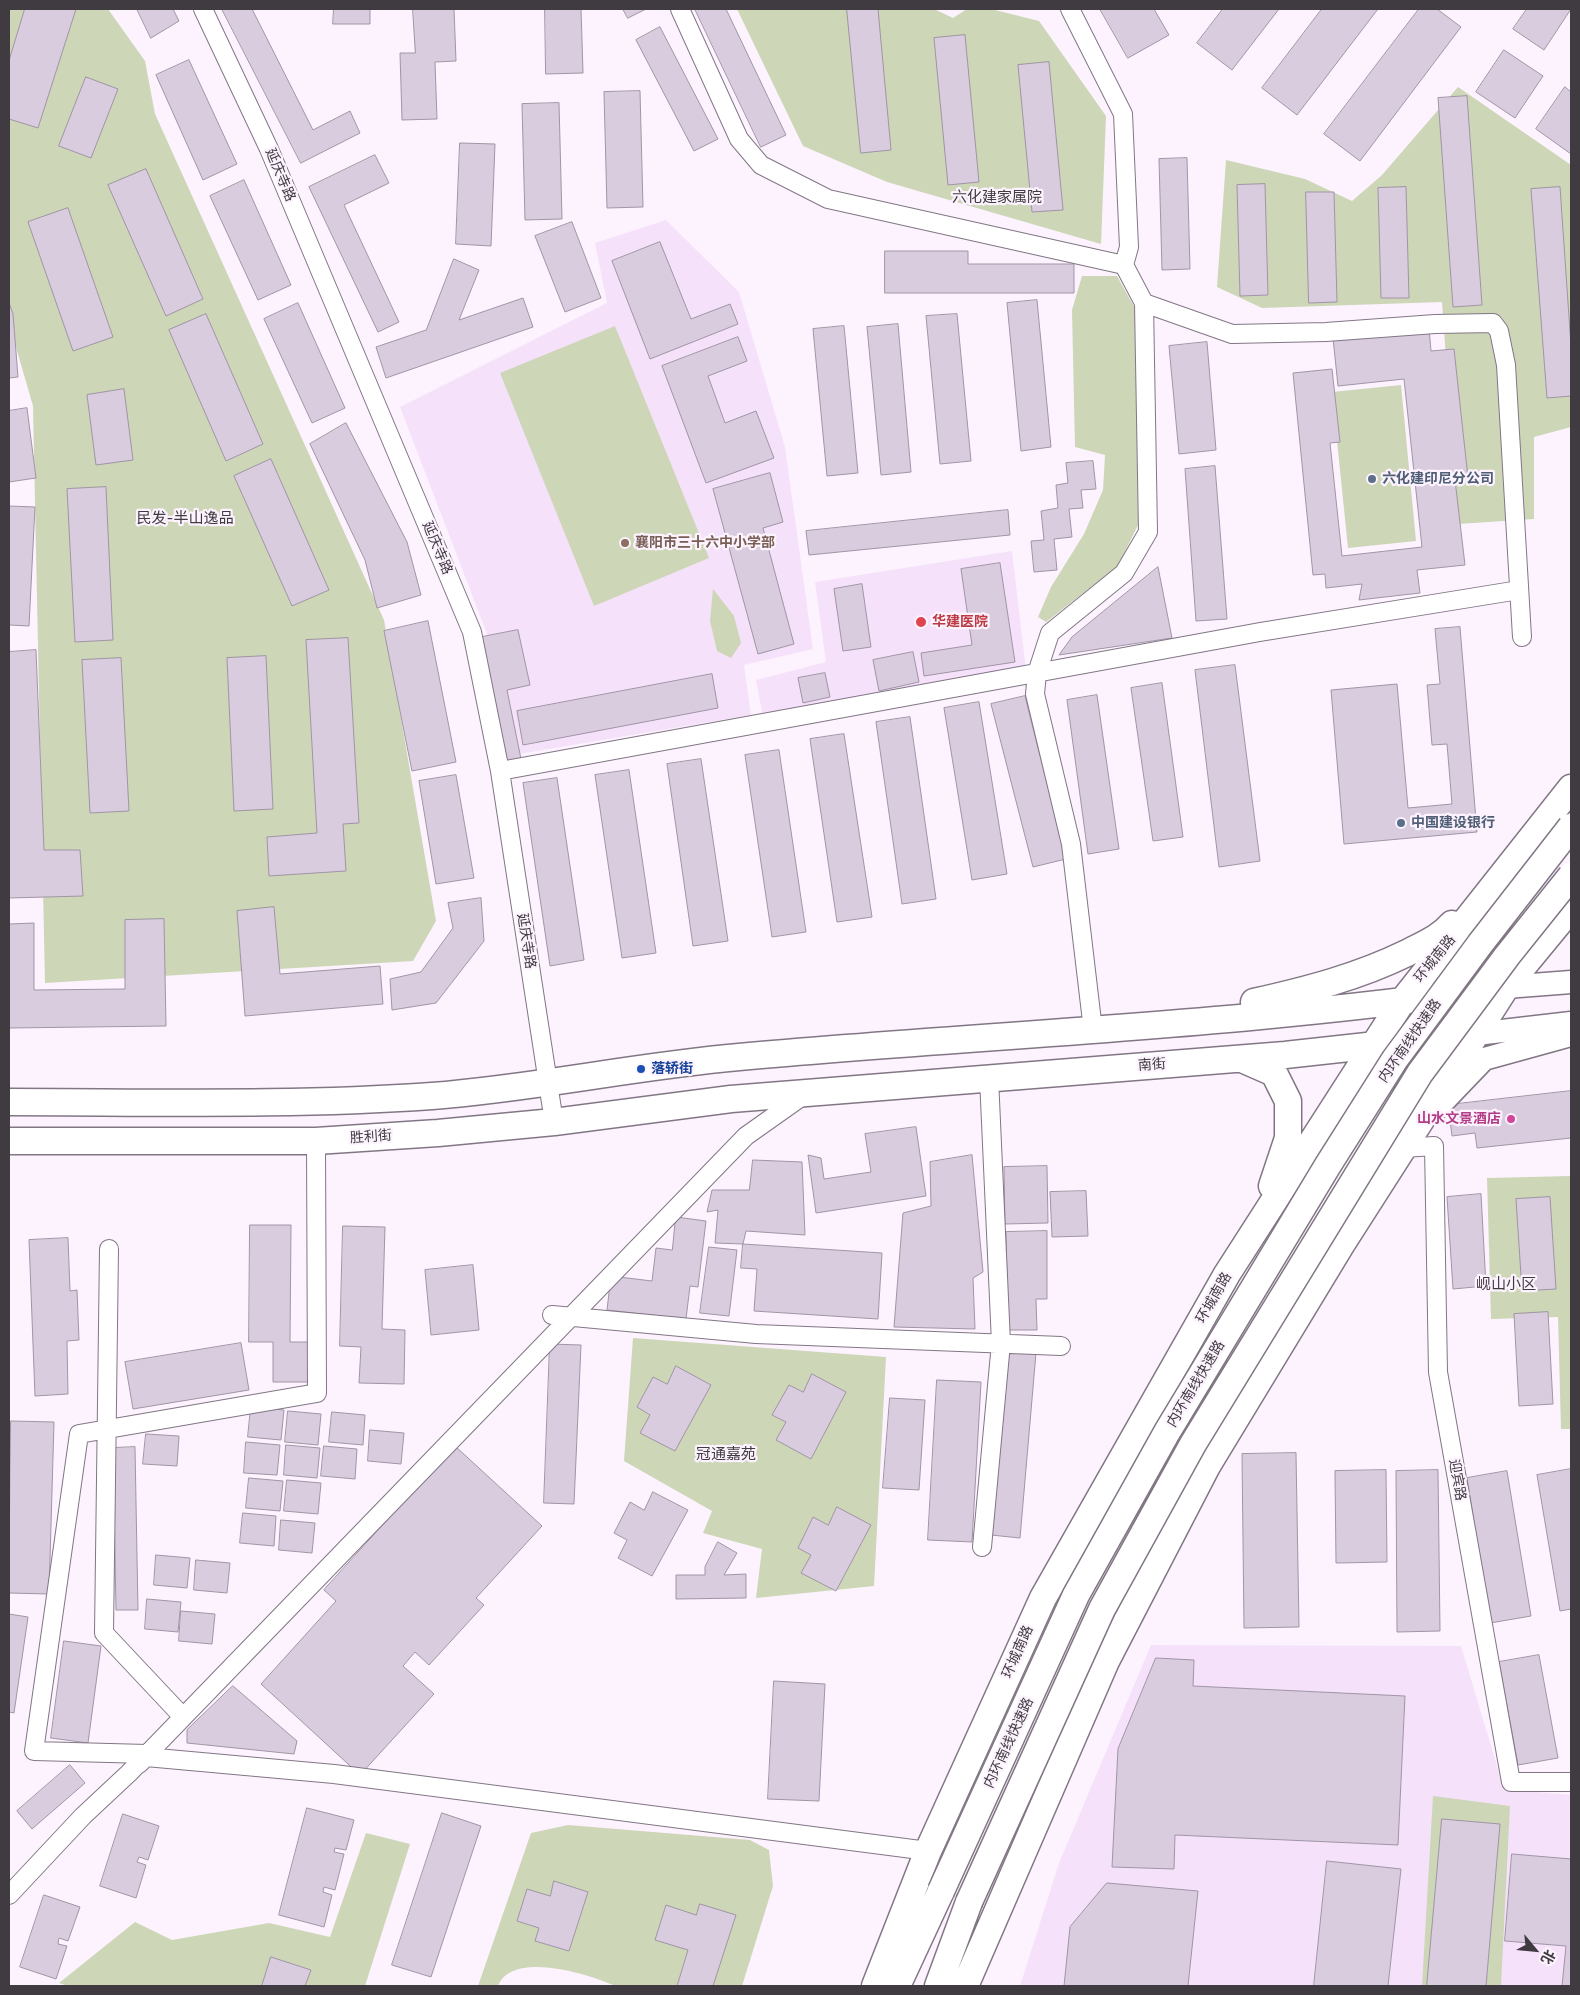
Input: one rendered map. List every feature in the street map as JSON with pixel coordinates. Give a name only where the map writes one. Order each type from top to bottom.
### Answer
[{"type":"highway","name":"环城南路","points":[[928,1851],[1043,1598],[1227,1274],[1401,1003],[1571,788]]},
{"type":"highway","name":"内环南线快速路","points":[[897,1986],[1076,1595],[1167,1432],[1323,1173],[1395,1059],[1480,944],[1571,827]]},
{"type":"highway","points":[[1160,1024],[1321,986],[1377,968],[1441,936],[1526,845]]},
{"type":"highway","name":"内环南线快速路","points":[[938,1986],[970,1902],[1102,1609],[1193,1444],[1420,1073],[1507,956],[1571,876]]},
{"type":"highway","points":[[965,1986],[1106,1661],[1207,1466],[1341,1245],[1506,987],[1571,908]]},
{"type":"highway","points":[[9,1102],[319,1102],[433,1096],[548,1084],[736,1057],[1093,1030],[1401,1003],[1506,987]]},
{"type":"highway","name":"南街","points":[[731,1099],[1241,1058],[1476,1034]]},
{"type":"highway","points":[[1241,1058],[1274,1073],[1288,1102],[1288,1138],[1260,1223]]},
{"type":"highway","name":"胜利街","points":[[9,1141],[316,1140],[554,1122],[731,1099]]},
{"type":"highway","points":[[875,1986],[928,1851]]},
{"type":"main road","points":[[1506,987],[1571,982]]},
{"type":"main road","name":"南街","points":[[1476,1034],[1571,1024]]},
{"type":"main road","points":[[1407,1142],[1484,1059],[1571,1035]]},
{"type":"street","name":"延庆寺路","points":[[203,9],[269,149],[472,632],[500,771],[554,1122]]},
{"type":"street","points":[[680,9],[739,139],[761,165],[828,199],[1124,265]]},
{"type":"street","points":[[1070,9],[1123,114],[1129,247],[1124,265],[1144,303],[1148,532],[1124,573],[1050,633],[1037,673],[1035,694],[1071,844],[1093,1030]]},
{"type":"street","points":[[1144,303],[1232,334],[1326,332],[1435,324],[1493,323],[1498,331],[1506,364],[1522,637]]},
{"type":"street","points":[[500,771],[1260,632],[1519,590]]},
{"type":"street","points":[[982,1547],[1000,1343],[989,1078]]},
{"type":"street","points":[[9,1895],[83,1816],[147,1754],[746,1136],[807,1093]]},
{"type":"street","points":[[147,1754],[34,1750],[79,1434],[317,1394],[316,1140]]},
{"type":"street","name":"迎宾路","points":[[1407,1142],[1434,1146],[1438,1372],[1511,1782],[1571,1782]]},
{"type":"street","points":[[109,1250],[104,1633],[183,1717]]},
{"type":"street","points":[[552,1315],[756,1334],[1061,1346]]},
{"type":"street","points":[[129,1772],[146,1757],[334,1774],[928,1851]]},
{"type":"shaded area","name":"襄阳市三十六中小学部","points":[[666,220],[739,292],[785,447],[813,649],[744,665],[751,715],[507,756],[489,639],[400,407],[607,303],[595,243]]},
{"type":"shaded area","name":"华建医院","points":[[1012,551],[1026,670],[763,717],[756,680],[826,662],[815,582]]},
{"type":"shaded area","points":[[1151,1645],[1461,1646],[1504,1789],[1571,1795],[1571,1986],[1020,1986],[1059,1863]]},
{"type":"green space","points":[[9,9],[108,9],[145,61],[155,114],[384,620],[436,921],[413,961],[45,983],[33,406],[9,323]]},
{"type":"green space","points":[[737,9],[934,9],[953,18],[967,9],[991,9],[1039,21],[1106,116],[1101,244],[887,182],[803,146]]},
{"type":"green space","points":[[1458,87],[1571,165],[1571,427],[1534,437],[1534,519],[1458,524],[1442,302],[1262,308],[1217,287],[1226,160],[1305,179],[1352,201],[1382,175]]},
{"type":"green space","points":[[1082,276],[1117,276],[1137,312],[1138,525],[1118,566],[1046,622],[1038,617],[1051,587],[1084,534],[1103,490],[1105,455],[1075,447],[1072,310]]},
{"type":"green space","points":[[615,326],[709,558],[594,606],[500,373]]},
{"type":"green space","points":[[1401,385],[1416,541],[1348,548],[1332,392]]},
{"type":"green space","points":[[713,589],[734,616],[741,643],[731,658],[717,651],[710,621]]},
{"type":"green space","points":[[1571,1176],[1571,1429],[1561,1429],[1558,1317],[1491,1319],[1487,1178]]},
{"type":"green space","points":[[633,1338],[886,1357],[874,1586],[756,1598],[762,1549],[703,1533],[712,1511],[624,1461]]},
{"type":"green space","points":[[1433,1796],[1510,1806],[1501,1986],[1422,1986]]},
{"type":"green space","points":[[568,1825],[750,1840],[769,1850],[773,1886],[742,1986],[615,1986],[570,1971],[534,1967],[519,1969],[506,1975],[498,1986],[478,1986],[531,1833]]},
{"type":"green space","points":[[366,1833],[410,1844],[365,1986],[68,1986],[59,1983],[135,1922],[172,1940],[269,1923],[330,1937]]},
{"type":"building","points":[[25,9],[76,9],[38,128],[9,119],[9,61]]},
{"type":"building","points":[[137,9],[173,9],[179,21],[151,38]]},
{"type":"building","points":[[222,9],[252,9],[313,130],[350,111],[360,133],[301,163]]},
{"type":"building","points":[[334,9],[370,9],[370,24],[333,24]]},
{"type":"building","points":[[413,9],[454,9],[456,61],[435,62],[437,119],[402,120],[400,53],[415,53]]},
{"type":"building","points":[[545,9],[581,9],[583,73],[546,74]]},
{"type":"building","points":[[623,9],[646,9],[628,18]]},
{"type":"building","points":[[695,9],[726,9],[786,135],[761,147]]},
{"type":"building","points":[[847,9],[878,9],[891,150],[861,153]]},
{"type":"building","points":[[1100,9],[1154,9],[1169,35],[1128,58]]},
{"type":"building","points":[[1223,9],[1279,9],[1232,70],[1197,43]]},
{"type":"building","points":[[1322,9],[1378,9],[1297,115],[1262,88]]},
{"type":"building","points":[[1419,9],[1437,9],[1461,27],[1360,161],[1324,134]]},
{"type":"building","points":[[1527,9],[1571,9],[1544,50],[1513,29]]},
{"type":"building","points":[[660,27],[718,139],[694,151],[636,40]]},
{"type":"building","points":[[965,35],[979,182],[948,185],[934,38]]},
{"type":"building","points":[[1504,50],[1543,76],[1515,118],[1476,92]]},
{"type":"building","points":[[189,60],[237,164],[203,180],[156,75]]},
{"type":"building","points":[[1049,62],[1063,210],[1032,212],[1018,65]]},
{"type":"building","points":[[86,77],[118,89],[91,158],[59,146]]},
{"type":"building","points":[[1565,87],[1571,92],[1571,154],[1536,129]]},
{"type":"building","points":[[640,91],[643,207],[607,208],[604,92]]},
{"type":"building","points":[[1467,96],[1482,305],[1453,307],[1438,98]]},
{"type":"building","points":[[559,103],[562,219],[525,220],[522,104]]},
{"type":"building","points":[[460,143],[495,144],[491,246],[456,244]]},
{"type":"building","points":[[375,155],[389,183],[344,205],[399,322],[378,332],[309,187]]},
{"type":"building","points":[[1187,158],[1190,269],[1162,270],[1159,159]]},
{"type":"building","points":[[146,169],[203,299],[166,316],[108,185]]},
{"type":"building","points":[[244,180],[291,285],[258,300],[210,196]]},
{"type":"building","points":[[1265,184],[1268,295],[1240,296],[1237,185]]},
{"type":"building","points":[[1406,187],[1409,298],[1381,298],[1378,188]]},
{"type":"building","points":[[1560,187],[1571,346],[1571,396],[1547,398],[1531,189]]},
{"type":"building","points":[[1306,192],[1334,192],[1337,302],[1309,303]]},
{"type":"building","points":[[68,208],[113,337],[73,351],[28,222]]},
{"type":"building","points":[[572,222],[601,298],[565,312],[535,236]]},
{"type":"building","points":[[660,242],[691,319],[730,304],[738,324],[650,359],[612,261]]},
{"type":"building","points":[[885,251],[968,251],[968,264],[1074,264],[1074,293],[885,293]]},
{"type":"building","points":[[454,259],[479,270],[459,320],[523,298],[533,327],[386,378],[376,347],[426,330]]},
{"type":"building","points":[[1037,300],[1051,447],[1021,451],[1007,303]]},
{"type":"building","points":[[9,303],[13,314],[18,377],[9,378]]},
{"type":"building","points":[[298,303],[345,408],[312,423],[264,319]]},
{"type":"building","points":[[206,314],[263,444],[226,461],[169,330]]},
{"type":"building","points":[[957,314],[971,461],[940,464],[926,316]]},
{"type":"building","points":[[898,324],[911,472],[881,475],[867,327]]},
{"type":"building","points":[[844,326],[858,473],[827,476],[813,329]]},
{"type":"building","points":[[1429,328],[1431,351],[1454,349],[1468,478],[1455,480],[1465,565],[1417,570],[1420,593],[1359,600],[1362,584],[1326,588],[1325,574],[1313,575],[1293,373],[1332,369],[1340,442],[1330,443],[1342,556],[1422,547],[1404,379],[1338,386],[1333,338]]},
{"type":"building","points":[[738,337],[747,361],[708,376],[725,423],[756,411],[774,458],[706,483],[662,366]]},
{"type":"building","points":[[1207,342],[1216,450],[1179,454],[1169,346]]},
{"type":"building","points":[[124,389],[133,460],[96,465],[87,395]]},
{"type":"building","points":[[27,408],[36,478],[9,482],[9,411]]},
{"type":"building","points":[[346,423],[407,542],[421,595],[377,608],[365,560],[310,444]]},
{"type":"building","points":[[271,459],[329,590],[292,606],[234,476]]},
{"type":"building","points":[[1093,461],[1096,489],[1081,490],[1083,508],[1069,509],[1072,537],[1054,539],[1057,570],[1034,572],[1031,541],[1044,540],[1041,511],[1058,508],[1056,485],[1068,483],[1066,463]]},
{"type":"building","points":[[1215,466],[1227,619],[1196,621],[1185,469]]},
{"type":"building","points":[[770,473],[783,522],[763,528],[794,644],[758,654],[713,489]]},
{"type":"building","points":[[106,487],[113,640],[75,642],[67,489]]},
{"type":"building","points":[[9,506],[35,507],[29,626],[9,625]]},
{"type":"building","points":[[1008,510],[1010,535],[809,555],[806,531]]},
{"type":"building","points":[[1000,563],[1015,662],[924,676],[921,653],[972,645],[961,569]]},
{"type":"building","points":[[1158,567],[1172,638],[1059,655],[1072,637]]},
{"type":"building","points":[[862,584],[871,647],[843,651],[834,589]]},
{"type":"building","points":[[428,621],[456,762],[412,771],[384,631]]},
{"type":"building","points":[[1460,627],[1477,832],[1344,844],[1331,690],[1397,684],[1408,808],[1452,804],[1447,744],[1432,745],[1427,685],[1440,684],[1435,629]]},
{"type":"building","points":[[518,630],[530,685],[507,690],[521,759],[503,763],[477,638]]},
{"type":"building","points":[[348,638],[359,823],[343,824],[346,871],[269,876],[267,837],[317,833],[306,640]]},
{"type":"building","points":[[36,650],[44,850],[80,850],[83,896],[9,898],[9,652]]},
{"type":"building","points":[[913,652],[919,682],[879,691],[873,660]]},
{"type":"building","points":[[266,656],[273,809],[234,811],[227,658]]},
{"type":"building","points":[[121,658],[129,811],[90,813],[82,660]]},
{"type":"building","points":[[1235,665],[1260,861],[1219,867],[1195,670]]},
{"type":"building","points":[[825,673],[830,697],[803,703],[798,678]]},
{"type":"building","points":[[712,674],[718,708],[523,745],[517,711]]},
{"type":"building","points":[[1162,683],[1183,837],[1153,841],[1131,688]]},
{"type":"building","points":[[1097,695],[1119,849],[1088,854],[1067,700]]},
{"type":"building","points":[[1025,696],[1066,859],[1033,867],[991,704]]},
{"type":"building","points":[[979,702],[1007,874],[972,880],[944,708]]},
{"type":"building","points":[[910,717],[936,899],[902,904],[876,722]]},
{"type":"building","points":[[844,734],[872,917],[837,922],[810,739]]},
{"type":"building","points":[[779,750],[806,932],[772,937],[745,755]]},
{"type":"building","points":[[701,759],[728,941],[693,946],[667,764]]},
{"type":"building","points":[[629,770],[656,953],[622,958],[595,775]]},
{"type":"building","points":[[456,775],[474,878],[436,884],[419,781]]},
{"type":"building","points":[[557,778],[584,960],[550,966],[523,783]]},
{"type":"building","points":[[481,898],[484,941],[436,1003],[392,1010],[390,979],[421,972],[453,928],[448,903]]},
{"type":"building","points":[[274,907],[280,974],[380,966],[383,1004],[245,1016],[237,911]]},
{"type":"building","points":[[164,919],[166,1026],[9,1028],[9,924],[34,923],[34,990],[125,989],[125,920]]},
{"type":"building","name":"山水文景酒店","points":[[1571,1091],[1571,1138],[1477,1148],[1475,1133],[1452,1136],[1448,1105]]},
{"type":"building","points":[[916,1127],[926,1196],[816,1213],[808,1155],[821,1158],[824,1179],[871,1172],[865,1134]]},
{"type":"building","points":[[972,1155],[983,1272],[973,1278],[975,1329],[894,1327],[903,1213],[931,1206],[930,1162]]},
{"type":"building","points":[[753,1160],[802,1162],[805,1235],[746,1231],[743,1244],[715,1243],[718,1210],[707,1212],[712,1190],[749,1190]]},
{"type":"building","points":[[1047,1166],[1048,1223],[1005,1224],[1004,1167]]},
{"type":"building","points":[[1086,1191],[1088,1236],[1052,1237],[1050,1192]]},
{"type":"building","points":[[1481,1194],[1486,1286],[1453,1289],[1447,1197]]},
{"type":"building","points":[[1550,1197],[1556,1289],[1522,1291],[1516,1199]]},
{"type":"building","points":[[676,1217],[706,1221],[698,1287],[690,1286],[686,1319],[607,1310],[611,1276],[652,1281],[656,1248],[672,1250]]},
{"type":"building","points":[[250,1225],[291,1225],[290,1342],[311,1342],[311,1382],[273,1382],[273,1342],[249,1342]]},
{"type":"building","points":[[343,1226],[385,1227],[382,1329],[405,1330],[404,1384],[359,1383],[361,1347],[340,1346]]},
{"type":"building","points":[[1047,1231],[1047,1299],[1036,1299],[1037,1330],[1008,1330],[1006,1232]]},
{"type":"building","points":[[68,1238],[70,1291],[77,1290],[79,1340],[67,1341],[68,1394],[35,1396],[29,1240]]},
{"type":"building","points":[[743,1244],[882,1253],[878,1319],[754,1311],[757,1269],[741,1268]]},
{"type":"building","points":[[709,1247],[737,1250],[729,1316],[700,1313]]},
{"type":"building","points":[[473,1265],[479,1330],[431,1335],[425,1270]]},
{"type":"building","points":[[1548,1312],[1553,1404],[1519,1406],[1514,1314]]},
{"type":"building","points":[[241,1343],[249,1390],[133,1409],[125,1362]]},
{"type":"building","points":[[550,1344],[581,1345],[574,1504],[544,1503]]},
{"type":"building","points":[[1007,1351],[1036,1353],[1020,1538],[991,1535]]},
{"type":"building","points":[[676,1366],[711,1385],[675,1451],[640,1433],[650,1415],[637,1407],[653,1377],[667,1384]]},
{"type":"building","points":[[812,1374],[846,1392],[811,1459],[776,1440],[786,1422],[772,1415],[789,1385],[803,1392]]},
{"type":"building","points":[[937,1380],[981,1382],[972,1542],[928,1540]]},
{"type":"building","points":[[890,1398],[925,1400],[919,1490],[883,1488]]},
{"type":"building","points":[[251,1407],[284,1410],[281,1440],[248,1437]]},
{"type":"building","points":[[288,1411],[321,1414],[318,1445],[285,1442]]},
{"type":"building","points":[[332,1412],[365,1415],[363,1445],[329,1442]]},
{"type":"building","points":[[11,1421],[54,1422],[49,1594],[9,1593]]},
{"type":"building","points":[[370,1430],[404,1433],[401,1464],[368,1461]]},
{"type":"building","points":[[146,1434],[179,1436],[177,1466],[143,1464]]},
{"type":"building","points":[[246,1442],[280,1445],[277,1475],[244,1473]]},
{"type":"building","points":[[286,1445],[320,1448],[317,1478],[284,1475]]},
{"type":"building","points":[[324,1446],[357,1449],[355,1479],[321,1476]]},
{"type":"building","points":[[455,1446],[542,1526],[476,1598],[484,1605],[429,1665],[415,1652],[403,1666],[434,1694],[360,1775],[261,1684],[336,1601],[324,1590]]},
{"type":"building","points":[[135,1447],[138,1610],[116,1610],[113,1448]]},
{"type":"building","points":[[1296,1453],[1299,1627],[1244,1628],[1242,1454]]},
{"type":"building","points":[[1571,1469],[1571,1609],[1560,1611],[1537,1475]]},
{"type":"building","points":[[1386,1470],[1387,1562],[1336,1563],[1335,1471]]},
{"type":"building","points":[[1438,1470],[1440,1631],[1397,1632],[1396,1471]]},
{"type":"building","points":[[1507,1471],[1531,1616],[1490,1623],[1467,1478]]},
{"type":"building","points":[[249,1478],[283,1481],[280,1511],[246,1508]]},
{"type":"building","points":[[287,1480],[321,1483],[318,1514],[284,1511]]},
{"type":"building","points":[[653,1492],[688,1510],[652,1576],[618,1558],[627,1540],[614,1533],[630,1502],[644,1510]]},
{"type":"building","points":[[837,1507],[871,1525],[836,1591],[801,1573],[811,1555],[798,1548],[813,1517],[828,1525]]},
{"type":"building","points":[[243,1513],[276,1516],[274,1546],[240,1543]]},
{"type":"building","points":[[281,1520],[315,1523],[312,1553],[279,1550]]},
{"type":"building","points":[[718,1542],[737,1553],[724,1575],[746,1574],[746,1598],[676,1599],[676,1575],[705,1575],[705,1567]]},
{"type":"building","points":[[156,1555],[190,1558],[187,1588],[154,1585]]},
{"type":"building","points":[[196,1560],[230,1563],[227,1593],[194,1590]]},
{"type":"building","points":[[147,1599],[181,1602],[178,1632],[145,1629]]},
{"type":"building","points":[[181,1611],[215,1614],[212,1644],[179,1641]]},
{"type":"building","points":[[9,1614],[28,1617],[14,1713],[9,1712]]},
{"type":"building","points":[[64,1641],[101,1646],[88,1743],[51,1738]]},
{"type":"building","points":[[1539,1655],[1558,1758],[1518,1765],[1499,1662]]},
{"type":"building","points":[[1156,1658],[1194,1660],[1193,1686],[1405,1696],[1398,1845],[1175,1835],[1174,1869],[1112,1867],[1118,1749]]},
{"type":"building","points":[[774,1681],[825,1684],[819,1801],[768,1799]]},
{"type":"building","points":[[233,1686],[297,1741],[294,1754],[187,1743],[187,1730]]},
{"type":"building","points":[[70,1765],[85,1783],[32,1829],[17,1811]]},
{"type":"building","points":[[307,1808],[354,1820],[346,1850],[335,1848],[334,1852],[344,1854],[335,1890],[324,1887],[323,1892],[332,1895],[324,1927],[279,1915]]},
{"type":"building","points":[[442,1813],[481,1826],[431,1977],[392,1965]]},
{"type":"building","points":[[123,1814],[159,1826],[148,1860],[139,1857],[137,1862],[146,1865],[136,1898],[100,1886]]},
{"type":"building","points":[[1442,1819],[1500,1824],[1486,1986],[1427,1986]]},
{"type":"building","points":[[1512,1854],[1571,1859],[1571,1986],[1562,1986],[1566,1946],[1505,1941]]},
{"type":"building","points":[[1327,1861],[1401,1869],[1388,1986],[1314,1986]]},
{"type":"building","points":[[554,1881],[588,1892],[569,1951],[535,1941],[539,1928],[517,1921],[527,1889],[550,1896]]},
{"type":"building","points":[[1107,1883],[1198,1891],[1188,1986],[1064,1986],[1070,1927]]},
{"type":"building","points":[[44,1895],[80,1907],[68,1941],[59,1938],[58,1944],[67,1946],[56,1979],[20,1967]]},
{"type":"building","points":[[700,1904],[736,1915],[713,1986],[677,1986],[688,1950],[655,1940],[666,1905],[696,1915]]},
{"type":"building","points":[[271,1957],[311,1970],[305,1986],[262,1986]]},
{"type":"place","name":"六化建印尼分公司","points":[[1372,479]]},
{"type":"place","name":"襄阳市三十六中小学部","points":[[625,543]]},
{"type":"place","name":"华建医院","points":[[921,622]]},
{"type":"place","name":"中国建设银行","points":[[1401,823]]},
{"type":"place","name":"落轿街","points":[[641,1069]]},
{"type":"place","name":"山水文景酒店","points":[[1511,1119]]},
{"type":"district","name":"六化建家属院","points":[[997,198]]},
{"type":"district","name":"民发-半山逸品","points":[[185,519]]},
{"type":"district","name":"岘山小区","points":[[1506,1285]]},
{"type":"district","name":"冠通嘉苑","points":[[726,1455]]}]
